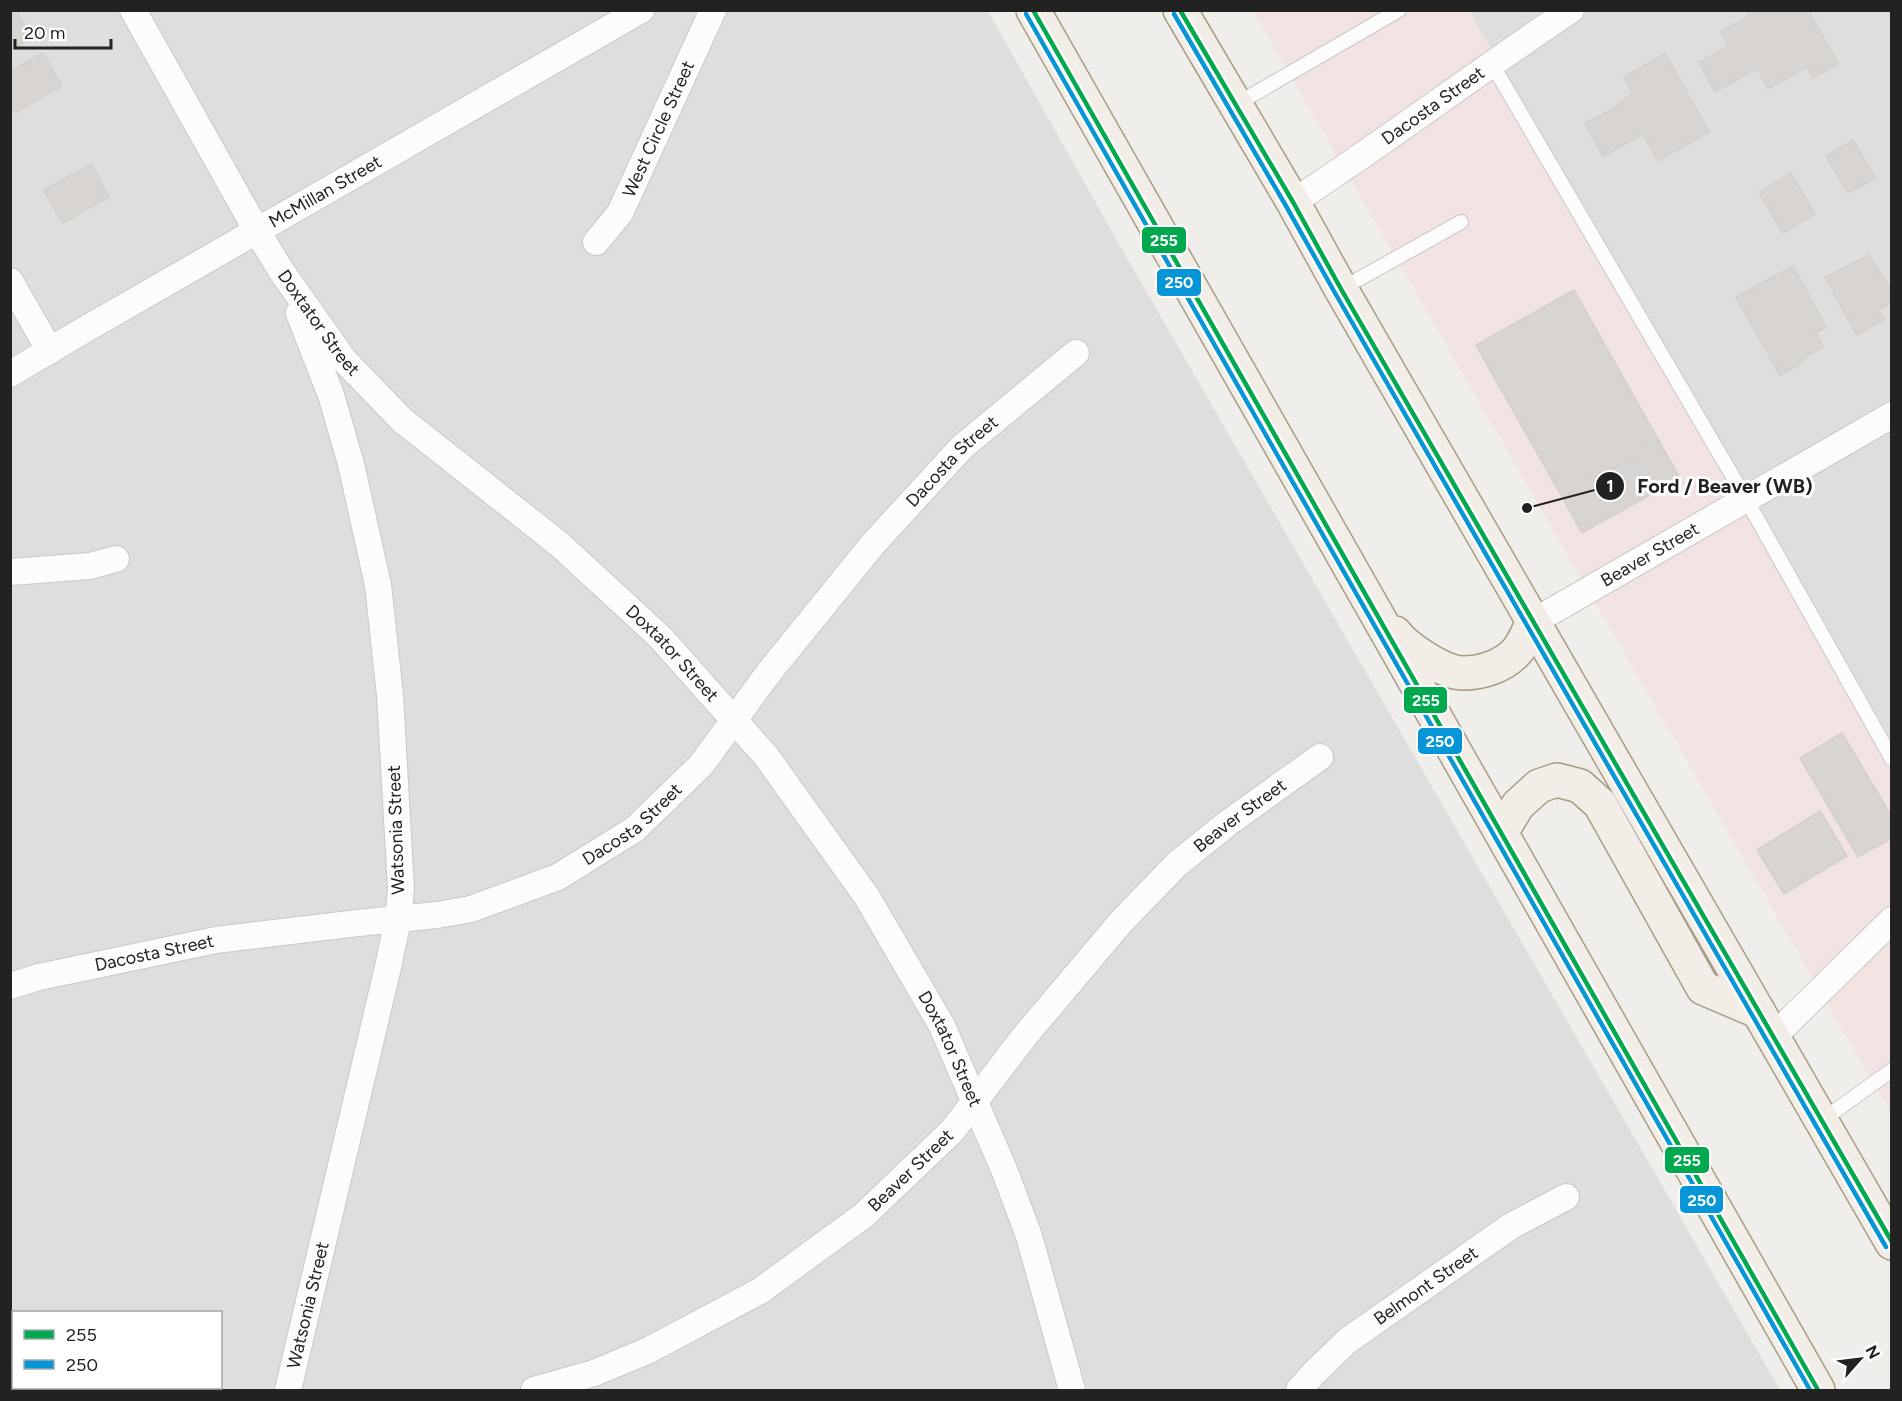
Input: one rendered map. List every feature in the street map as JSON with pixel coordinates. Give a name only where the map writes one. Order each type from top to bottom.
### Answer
[{"type":"main road","points":[[1034,10],[1818,1390]]},
{"type":"main road","points":[[1180,10],[1293,202],[1892,1243]]},
{"type":"main road","points":[[1358,581],[1400,640],[1429,662],[1461,674],[1493,669],[1517,651],[1533,622]]},
{"type":"main road","points":[[1501,833],[1518,805],[1539,786],[1557,780],[1580,786],[1600,804],[1703,988],[1765,1024]]},
{"type":"street","name":"Doxtator Street","points":[[133,10],[257,231],[282,272],[344,360],[402,420],[559,544],[660,637],[766,756],[867,897],[942,1026],[1005,1172],[1029,1236],[1072,1390]]},
{"type":"street","name":"McMillan Street","points":[[10,374],[641,10]]},
{"type":"street","name":"West Circle Street","points":[[596,242],[620,213],[713,10]]},
{"type":"street","name":"Dacosta Street","points":[[1293,202],[1359,159],[1492,63],[1571,10]]},
{"type":"street","name":"Watsonia Street","points":[[282,272],[331,395],[351,464],[378,585],[390,695],[400,889],[398,919],[288,1390]]},
{"type":"street","points":[[10,281],[50,351]]},
{"type":"street","name":"Dacosta Street","points":[[10,986],[39,977],[216,940],[437,915],[471,909],[558,878],[635,829],[701,765],[770,671],[873,544],[962,447],[1076,353]]},
{"type":"street","name":"Beaver Street","points":[[1533,622],[1892,415]]},
{"type":"street","points":[[10,572],[90,566],[116,559]]},
{"type":"street","name":"Beaver Street","points":[[534,1390],[594,1372],[647,1351],[760,1291],[864,1215],[952,1131],[1024,1037],[1120,923],[1176,864],[1228,823],[1320,757]]},
{"type":"street","points":[[1765,1024],[1892,920]]},
{"type":"street","name":"Belmont Street","points":[[1299,1390],[1347,1341],[1512,1226],[1566,1197]]},
{"type":"lane","points":[[1235,105],[1399,10]]},
{"type":"lane","points":[[1492,63],[1746,499],[1892,759]]},
{"type":"lane","points":[[1341,289],[1461,222]]},
{"type":"lane","points":[[1821,1121],[1892,1070]]},
{"type":"shaded area","points":[[10,11],[988,11],[1123,251],[1780,1390],[11,1390]]},
{"type":"shaded area","points":[[1253,11],[1469,11],[1891,740],[1891,1114]]},
{"type":"shaded area","points":[[1469,11],[1891,11],[1891,740]]},
{"type":"building","points":[[10,10],[16,10],[32,38],[10,50]]},
{"type":"building","points":[[1746,10],[1808,10],[1838,64],[1813,78],[1807,67],[1768,89],[1757,68],[1715,92],[1699,62],[1729,46],[1721,32],[1749,16]]},
{"type":"building","points":[[43,53],[62,86],[16,112],[10,104],[10,72]]},
{"type":"building","points":[[1665,53],[1709,132],[1658,161],[1643,134],[1603,156],[1585,123],[1609,111],[1633,93],[1624,77]]},
{"type":"building","points":[[1853,140],[1875,178],[1848,193],[1826,156]]},
{"type":"building","points":[[91,164],[109,197],[63,223],[44,190]]},
{"type":"building","points":[[1791,173],[1815,214],[1783,233],[1759,192]]},
{"type":"building","points":[[1869,255],[1892,292],[1892,302],[1878,310],[1884,319],[1857,335],[1825,277]]},
{"type":"building","points":[[1793,266],[1826,327],[1816,333],[1823,347],[1805,357],[1796,367],[1780,375],[1736,297]]},
{"type":"building","points":[[1574,290],[1659,441],[1562,497],[1476,345]]},
{"type":"building","points":[[1659,441],[1680,478],[1582,533],[1562,497]]},
{"type":"building","points":[[1842,733],[1892,817],[1892,838],[1858,857],[1800,758]]},
{"type":"building","points":[[1820,811],[1847,856],[1784,894],[1757,850]]},
{"type":"transit line","name":"255","points":[[1033,10],[1818,1390]]},
{"type":"transit line","name":"255","points":[[1180,10],[1892,1242]]},
{"type":"transit line","name":"250","points":[[1026,14],[1810,1390]]},
{"type":"transit line","name":"250","points":[[1174,14],[1886,1247]]},
{"type":"place","name":"Ford / Beaver (WB)","points":[[1527,508]]}]
